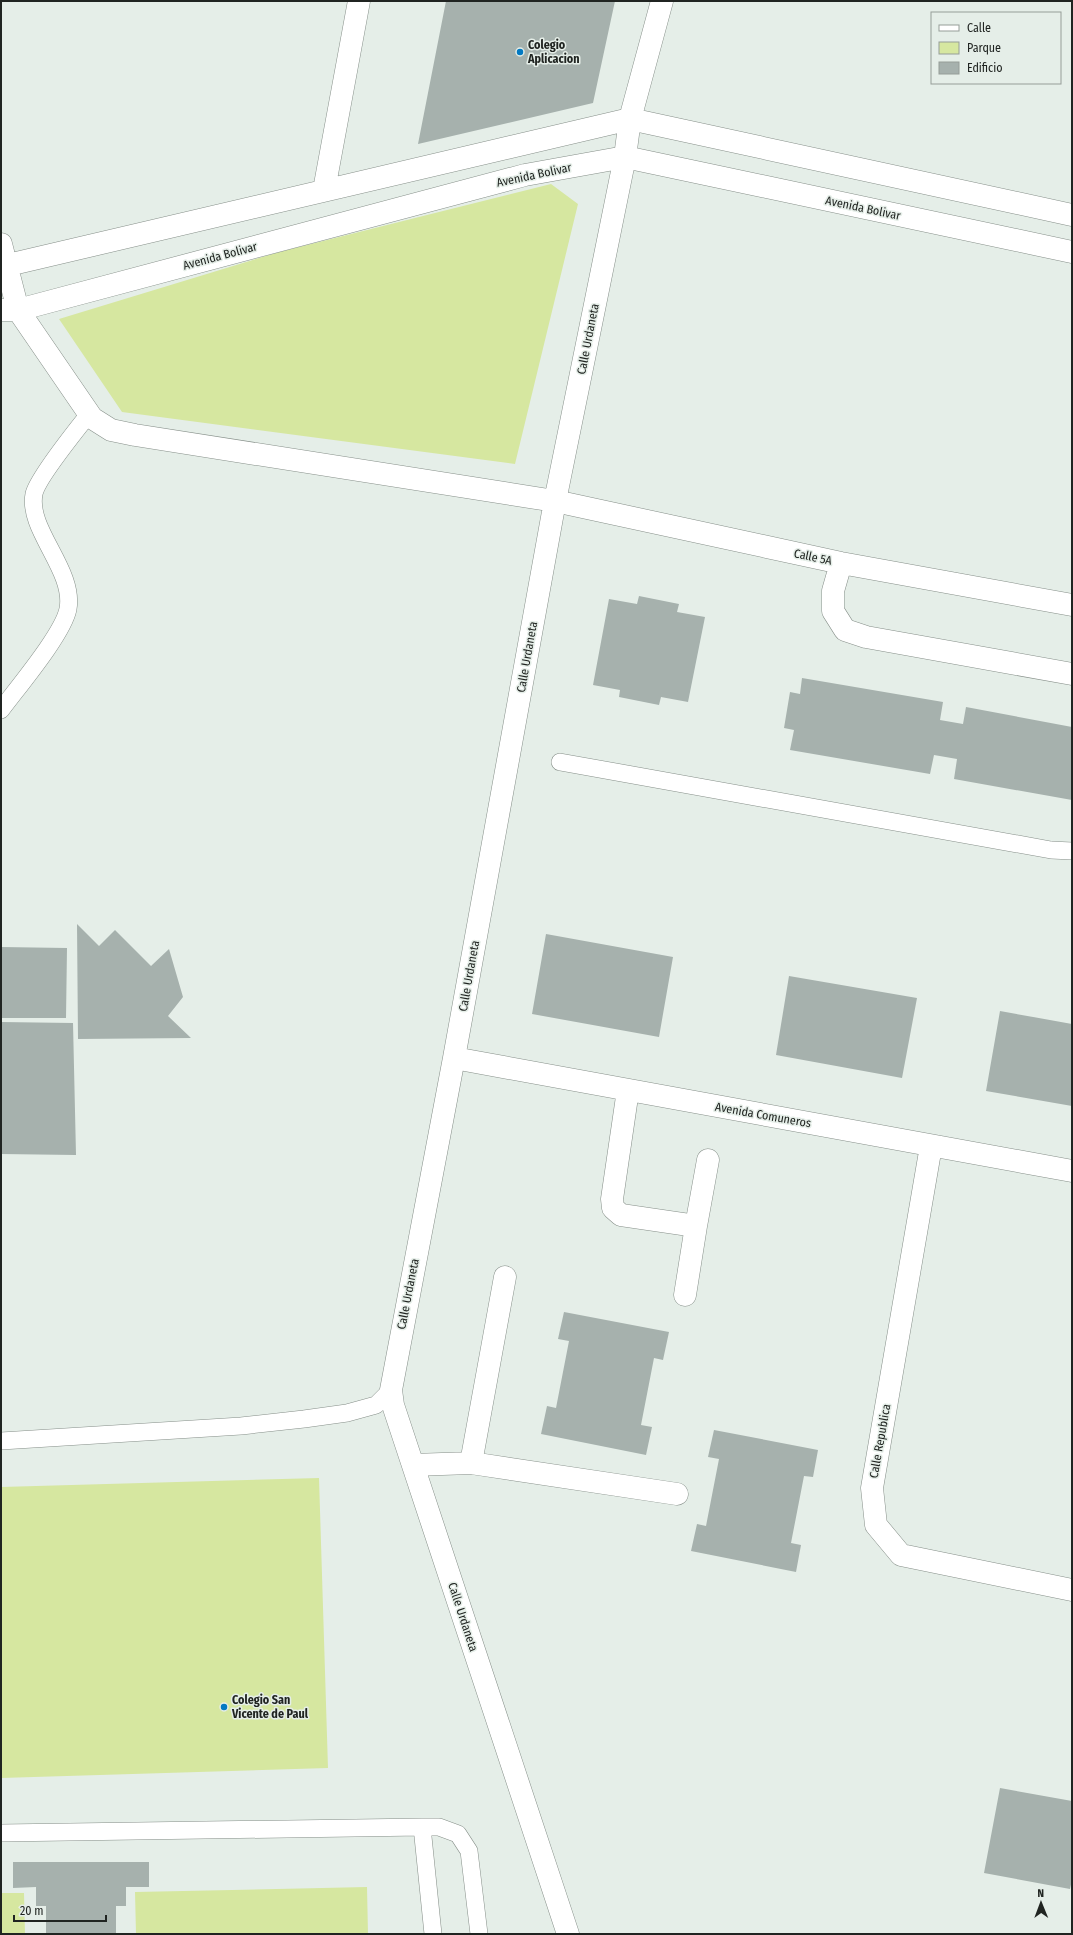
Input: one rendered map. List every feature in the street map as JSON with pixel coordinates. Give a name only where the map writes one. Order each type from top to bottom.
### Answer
[{"type":"street","points":[[324,190],[359,1]]},
{"type":"street","name":"Calle Urdaneta","points":[[568,1934],[393,1405],[391,1390],[454,1058],[556,501],[625,157],[630,119],[662,1]]},
{"type":"street","points":[[4,264],[630,119],[1072,215]]},
{"type":"street","name":"Avenida Bolivar","points":[[10,310],[524,175],[625,157],[1072,252]]},
{"type":"street","points":[[1,244],[10,310]]},
{"type":"street","name":"Calle 5A","points":[[10,310],[92,418],[111,430],[134,435],[556,501],[841,563],[1072,606]]},
{"type":"street","points":[[841,563],[833,590],[833,611],[845,630],[866,637],[1072,674]]},
{"type":"street","name":"Avenida Comuneros","points":[[454,1058],[1072,1171]]},
{"type":"street","points":[[628,1090],[612,1199],[613,1208],[620,1215],[696,1226]]},
{"type":"street","name":"Calle Republica","points":[[931,1146],[872,1488],[876,1525],[901,1555],[1072,1590]]},
{"type":"street","points":[[685,1295],[708,1160]]},
{"type":"street","points":[[471,1463],[505,1277]]},
{"type":"street","points":[[413,1466],[471,1463],[677,1494]]},
{"type":"lane","points":[[1,710],[62,628],[68,609],[68,593],[61,571],[34,512],[34,493],[48,470],[89,414]]},
{"type":"lane","points":[[560,762],[1051,850],[1072,850]]},
{"type":"lane","points":[[1,1441],[241,1426],[304,1419],[347,1413],[376,1405],[391,1390]]},
{"type":"lane","points":[[422,1827],[433,1934]]},
{"type":"lane","points":[[1,1833],[439,1827],[458,1834],[469,1851],[478,1934]]},
{"type":"green space","points":[[551,184],[578,204],[515,464],[122,412],[59,319],[279,252]]},
{"type":"green space","points":[[319,1478],[328,1768],[1,1778],[1,1487]]},
{"type":"green space","points":[[367,1887],[368,1934],[136,1934],[135,1892]]},
{"type":"green space","points":[[1,1893],[24,1893],[25,1934],[1,1934]]},
{"type":"building","name":"Colegio Aplicacion","points":[[446,1],[615,1],[593,103],[418,144]]},
{"type":"building","points":[[639,596],[679,604],[677,612],[705,617],[688,702],[661,697],[659,705],[619,697],[620,690],[593,685],[609,599],[637,604]]},
{"type":"building","points":[[802,678],[943,702],[940,720],[963,724],[966,707],[1072,727],[1072,800],[954,779],[957,759],[934,755],[930,774],[790,750],[794,730],[784,728],[790,692],[800,694]]},
{"type":"building","points":[[77,924],[99,946],[115,930],[151,966],[169,949],[183,997],[168,1016],[191,1038],[78,1039]]},
{"type":"building","points":[[546,934],[673,957],[659,1037],[532,1014]]},
{"type":"building","points":[[1,947],[67,948],[66,1018],[1,1018]]},
{"type":"building","points":[[789,976],[917,998],[902,1078],[776,1055]]},
{"type":"building","points":[[1000,1011],[1072,1024],[1072,1106],[986,1091]]},
{"type":"building","points":[[1,1022],[73,1023],[76,1155],[1,1154]]},
{"type":"building","points":[[564,1312],[669,1332],[663,1360],[654,1358],[641,1425],[652,1427],[646,1455],[541,1434],[547,1406],[556,1408],[569,1341],[558,1339]]},
{"type":"building","points":[[714,1430],[818,1450],[813,1477],[804,1476],[791,1543],[801,1545],[796,1572],[691,1551],[697,1524],[706,1526],[719,1459],[708,1457]]},
{"type":"building","points":[[1000,1788],[1072,1801],[1072,1880],[1070,1889],[984,1873]]},
{"type":"building","points":[[13,1862],[149,1862],[149,1887],[126,1887],[126,1906],[116,1906],[116,1934],[46,1934],[46,1906],[36,1906],[36,1887],[13,1888]]},
{"type":"place","name":"Colegio Aplicacion","points":[[520,52]]},
{"type":"place","name":"Colegio San Vicente de Paul","points":[[224,1707]]}]
